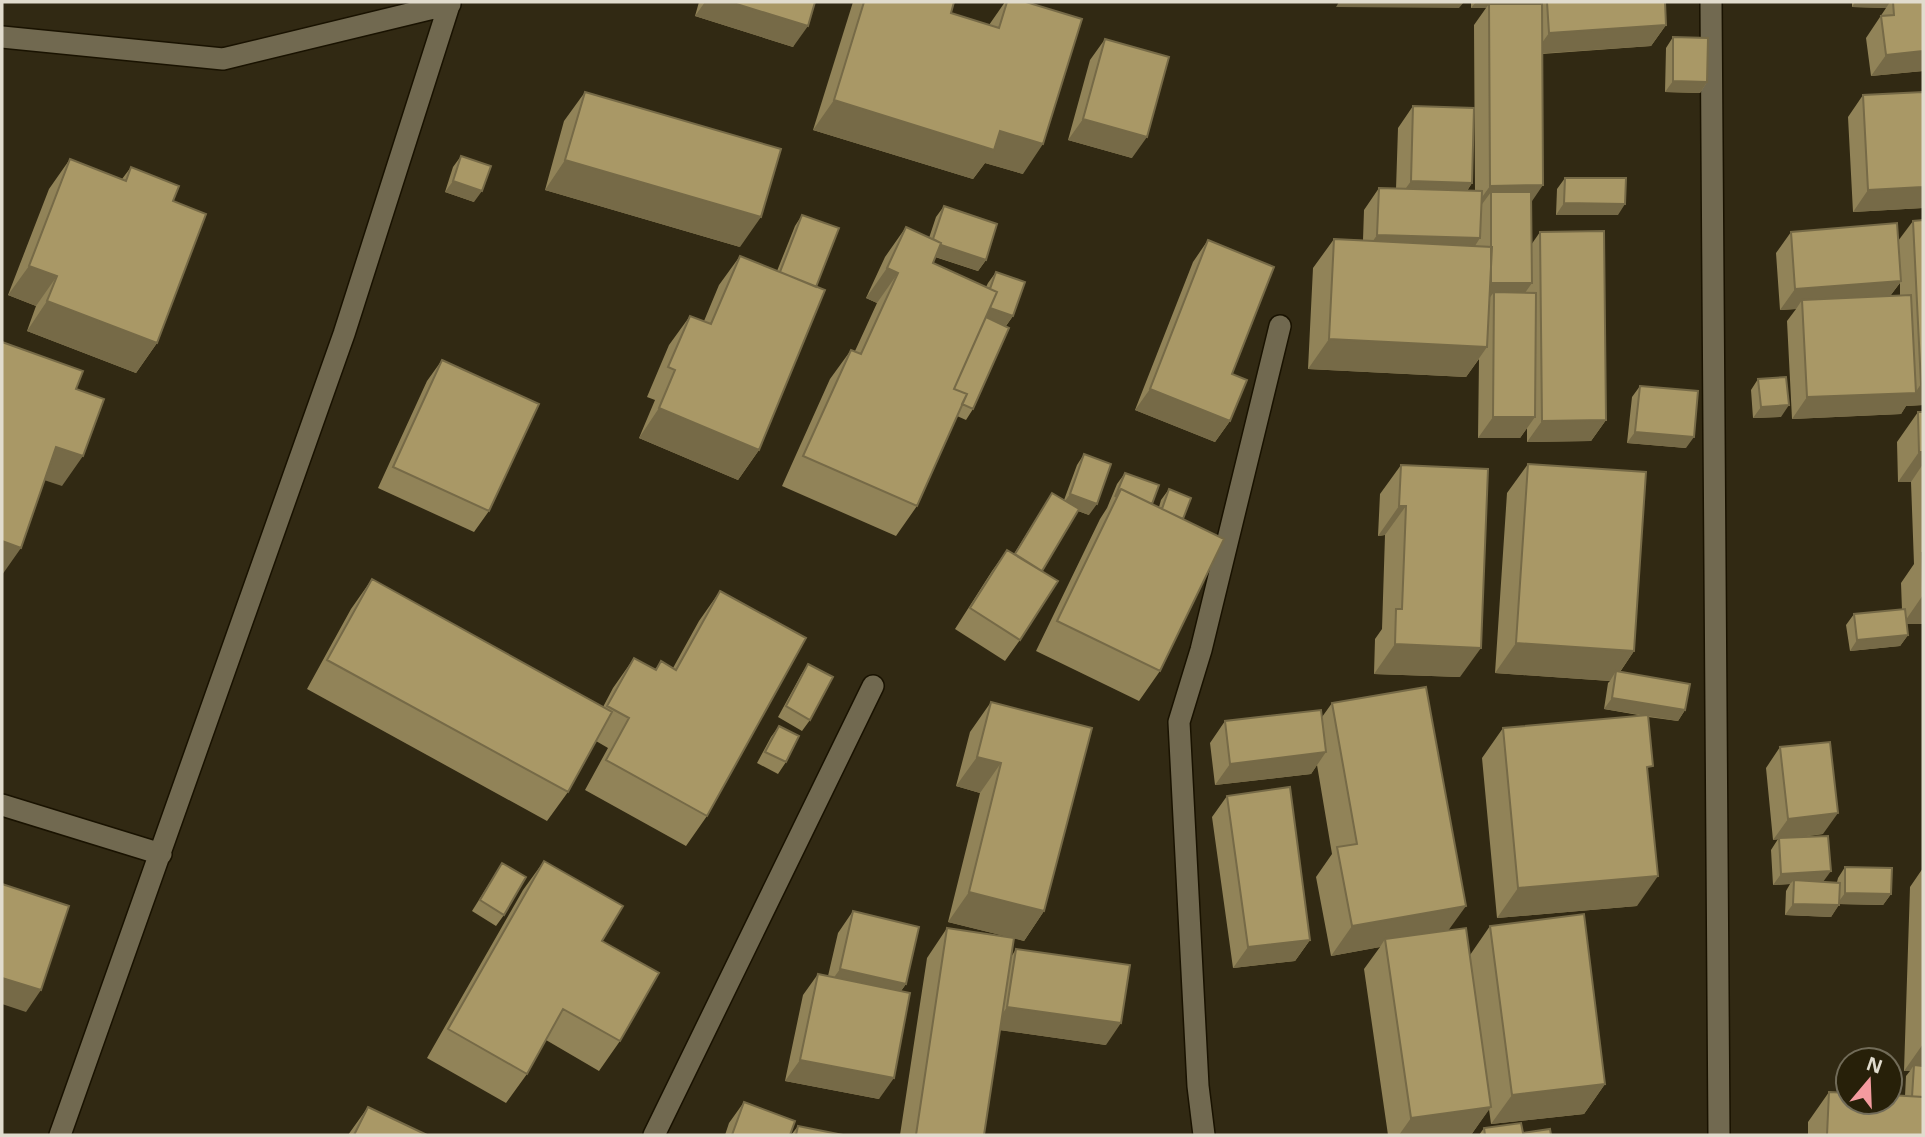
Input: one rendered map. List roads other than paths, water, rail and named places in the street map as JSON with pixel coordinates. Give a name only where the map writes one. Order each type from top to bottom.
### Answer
[{"type":"street","points":[[1711,2],[1717,543],[1719,1135]]},
{"type":"street","points":[[2,37],[222,59],[450,3]]},
{"type":"street","points":[[60,1135],[344,334],[450,3]]},
{"type":"street","points":[[1204,1135],[1198,1086],[1179,722],[1201,650],[1280,326]]},
{"type":"street","points":[[654,1135],[873,685]]},
{"type":"street","points":[[2,805],[161,854]]}]
